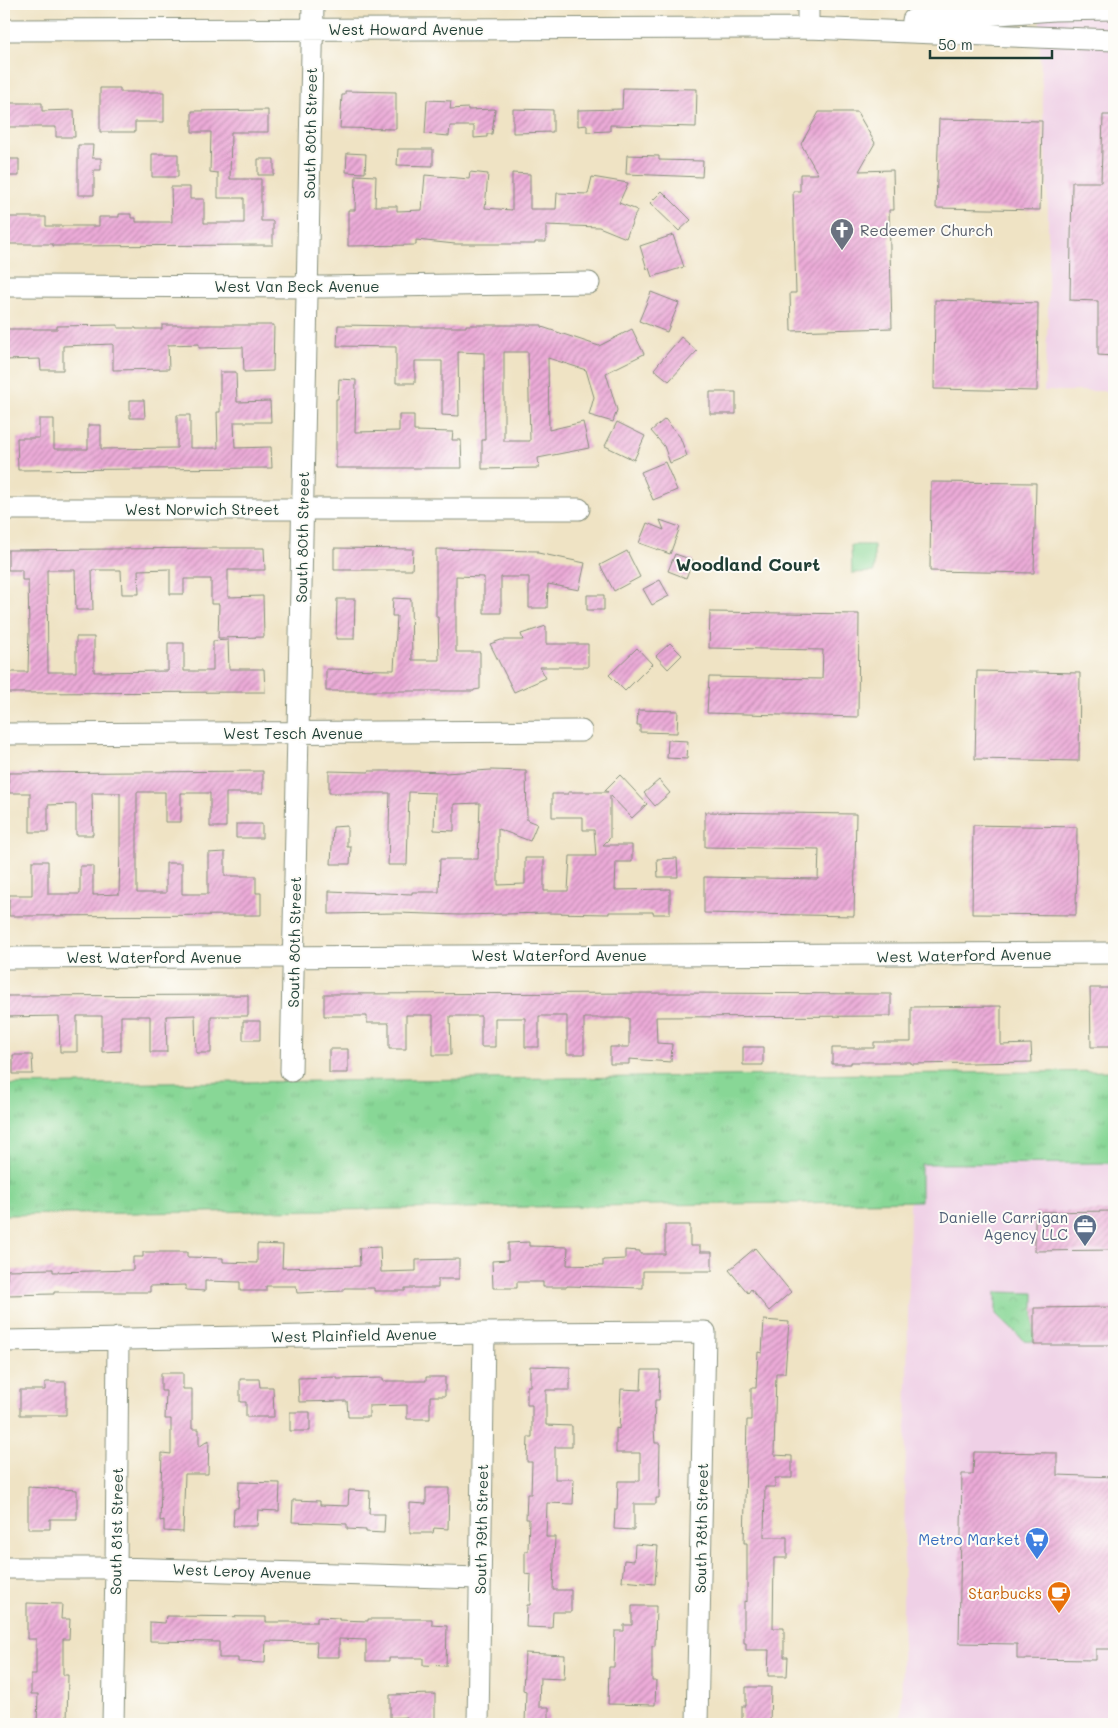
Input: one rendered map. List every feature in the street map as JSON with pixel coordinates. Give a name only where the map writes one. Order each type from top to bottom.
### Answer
[{"type":"street","name":"South 80th Street","points":[[291,1071],[313,4]]},
{"type":"street","points":[[808,4],[808,28]]},
{"type":"street","name":"West Howard Avenue","points":[[808,28],[1054,10],[1114,9]]},
{"type":"street","name":"West Howard Avenue","points":[[4,30],[808,28],[1114,40]]},
{"type":"street","name":"West Van Beck Avenue","points":[[4,286],[306,287],[589,283]]},
{"type":"street","name":"West Norwich Street","points":[[4,509],[579,509]]},
{"type":"street","name":"West Tesch Avenue","points":[[4,734],[582,731]]},
{"type":"street","name":"West Waterford Avenue","points":[[4,958],[1114,953]]},
{"type":"street","name":"West Plainfield Avenue","points":[[4,1340],[484,1333],[705,1332]]},
{"type":"street","name":"South 78th Street","points":[[697,1724],[705,1332]]},
{"type":"street","name":"South 79th Street","points":[[478,1724],[484,1333]]},
{"type":"street","name":"South 81st Street","points":[[113,1724],[118,1338]]},
{"type":"street","name":"West Leroy Avenue","points":[[4,1568],[116,1568],[480,1578]]},
{"type":"shaded area","points":[[1040,4],[1114,4],[1114,391],[1044,391],[1048,319],[1048,206],[1040,50]]},
{"type":"shaded area","points":[[1114,1163],[1114,1724],[901,1724],[910,1201],[920,1201],[921,1164]]},
{"type":"green space","points":[[851,545],[874,545],[874,572],[852,573]]},
{"type":"green space","points":[[1114,1071],[1114,1163],[921,1164],[921,1201],[4,1215],[4,1085]]},
{"type":"green space","points":[[996,1292],[1034,1293],[1034,1342],[1024,1341],[996,1314]]},
{"type":"building","points":[[100,88],[120,88],[120,92],[164,92],[164,122],[135,122],[135,132],[100,132]]},
{"type":"building","points":[[623,88],[697,89],[696,127],[610,125],[610,131],[587,132],[587,125],[578,126],[578,110],[622,109]]},
{"type":"building","points":[[345,91],[396,92],[396,129],[340,128],[342,95],[345,95]]},
{"type":"building","points":[[427,100],[451,101],[450,109],[495,109],[492,134],[487,134],[487,137],[474,138],[474,126],[450,126],[449,136],[425,134]]},
{"type":"building","points":[[8,103],[42,103],[42,111],[74,110],[75,137],[56,137],[56,127],[8,127]]},
{"type":"building","points":[[513,109],[553,110],[553,132],[513,133]]},
{"type":"building","points":[[268,110],[268,132],[231,132],[230,179],[261,179],[261,221],[273,221],[273,245],[53,246],[53,244],[4,244],[4,217],[46,217],[46,226],[99,226],[99,217],[119,217],[119,214],[131,214],[131,218],[136,218],[136,222],[172,222],[171,187],[190,187],[190,199],[204,199],[204,223],[244,223],[244,198],[218,198],[218,173],[210,172],[211,132],[192,132],[192,111]]},
{"type":"building","name":"Redeemer Church","points":[[819,112],[857,112],[875,143],[859,171],[893,170],[894,210],[889,210],[892,328],[791,331],[790,293],[796,293],[793,191],[800,191],[800,174],[818,174],[801,144]]},
{"type":"building","points":[[1103,115],[1114,115],[1114,356],[1098,355],[1098,301],[1070,300],[1072,182],[1101,182]]},
{"type":"building","points":[[939,119],[1042,121],[1040,210],[936,208]]},
{"type":"building","points":[[78,145],[93,145],[92,158],[101,158],[101,170],[94,170],[94,195],[78,195]]},
{"type":"building","points":[[398,149],[433,149],[433,166],[397,165]]},
{"type":"building","points":[[347,153],[366,154],[365,173],[346,172]]},
{"type":"building","points":[[152,154],[178,154],[178,177],[152,177]]},
{"type":"building","points":[[627,155],[659,156],[659,160],[703,161],[702,177],[626,174]]},
{"type":"building","points":[[4,159],[19,159],[19,176],[4,176]]},
{"type":"building","points":[[258,159],[274,159],[274,175],[258,175]]},
{"type":"building","points":[[470,172],[488,174],[485,208],[512,210],[512,173],[530,174],[530,209],[556,209],[557,193],[588,194],[592,177],[628,183],[619,203],[637,210],[626,238],[599,227],[546,225],[546,242],[535,242],[535,244],[455,244],[416,240],[416,245],[348,246],[348,210],[355,210],[356,175],[376,176],[375,206],[397,206],[397,211],[422,210],[425,175],[469,179]]},
{"type":"building","points":[[662,191],[691,220],[679,231],[650,203]]},
{"type":"building","points":[[673,235],[684,267],[652,277],[649,268],[647,269],[640,246]]},
{"type":"building","points":[[651,292],[679,303],[667,332],[639,321]]},
{"type":"building","points":[[935,300],[1038,303],[1037,391],[934,389]]},
{"type":"building","points":[[118,325],[118,328],[162,329],[162,325],[274,325],[273,371],[244,372],[243,347],[199,348],[199,344],[168,345],[169,369],[113,370],[113,344],[63,346],[63,370],[41,370],[40,359],[4,360],[4,329],[57,329],[57,326]]},
{"type":"building","points":[[338,325],[466,327],[466,325],[542,325],[542,327],[599,346],[632,329],[644,354],[606,373],[617,410],[613,422],[589,415],[594,397],[586,370],[548,358],[549,430],[583,422],[589,448],[538,458],[539,468],[482,469],[482,440],[485,440],[484,353],[458,352],[459,416],[442,415],[442,361],[415,361],[415,383],[396,383],[396,347],[337,346]],"holes":[[[504,352],[528,352],[530,441],[504,441]]]},
{"type":"building","points":[[681,337],[697,351],[669,381],[654,369]]},
{"type":"building","points":[[220,372],[236,372],[237,402],[270,401],[271,422],[234,422],[235,448],[271,447],[272,468],[18,470],[17,438],[39,438],[39,419],[54,419],[54,449],[88,449],[88,425],[101,425],[101,449],[177,448],[177,415],[190,415],[190,448],[218,448],[217,412],[220,412]]},
{"type":"building","points":[[339,379],[356,380],[355,432],[399,431],[399,415],[414,415],[414,431],[453,432],[452,440],[461,440],[462,468],[336,468],[336,399],[338,399]]},
{"type":"building","points":[[710,392],[736,392],[736,414],[710,414]]},
{"type":"building","points":[[130,400],[144,400],[145,418],[130,418]]},
{"type":"building","points":[[665,419],[680,437],[687,456],[670,463],[664,446],[651,431]]},
{"type":"building","points":[[617,422],[645,436],[634,460],[605,446]]},
{"type":"building","points":[[665,462],[677,490],[653,500],[641,472]]},
{"type":"building","points":[[931,482],[1036,483],[1034,573],[930,571]]},
{"type":"building","points":[[660,520],[680,527],[670,554],[639,543],[647,523],[664,530]]},
{"type":"building","points":[[264,548],[265,570],[228,570],[228,597],[263,596],[264,637],[218,638],[219,604],[211,604],[211,579],[184,579],[184,594],[170,594],[170,569],[138,570],[139,594],[122,594],[121,570],[92,570],[93,610],[76,610],[75,570],[47,570],[48,672],[76,672],[76,637],[94,637],[94,672],[168,671],[168,643],[184,643],[184,671],[213,671],[213,641],[228,640],[229,669],[264,669],[265,692],[8,693],[8,672],[28,672],[29,631],[28,580],[22,580],[22,570],[8,570],[8,550]]},
{"type":"building","points":[[334,548],[413,549],[412,570],[334,570]]},
{"type":"building","points":[[436,549],[538,551],[538,553],[585,563],[579,590],[548,584],[547,608],[529,608],[529,577],[501,577],[501,613],[484,613],[484,577],[456,576],[456,652],[480,652],[480,689],[474,691],[326,691],[326,669],[394,670],[397,616],[392,616],[393,598],[411,599],[412,660],[439,660],[438,617],[436,617]]},
{"type":"building","points":[[627,551],[640,577],[614,591],[600,565]]},
{"type":"building","points":[[675,554],[693,560],[686,578],[668,571]]},
{"type":"building","points":[[660,580],[669,596],[652,605],[643,589]]},
{"type":"building","points":[[587,595],[604,595],[604,610],[587,610]]},
{"type":"building","points":[[337,599],[355,599],[354,639],[336,639]]},
{"type":"building","points":[[710,612],[859,614],[858,717],[707,713],[709,677],[822,679],[823,650],[709,648]]},
{"type":"building","points":[[546,626],[546,644],[588,644],[588,667],[540,667],[546,678],[514,692],[490,644],[501,640],[523,640],[521,634]]},
{"type":"building","points":[[670,643],[682,655],[668,669],[656,656]]},
{"type":"building","points":[[637,648],[652,664],[625,691],[609,675]]},
{"type":"building","points":[[977,671],[1080,673],[1079,761],[975,759]]},
{"type":"building","points":[[638,710],[678,711],[677,733],[640,732],[640,725],[637,725]]},
{"type":"building","points":[[668,740],[688,741],[687,759],[667,758]]},
{"type":"building","points":[[491,770],[526,771],[527,820],[537,824],[530,841],[498,829],[498,885],[525,884],[525,858],[544,858],[544,891],[568,891],[570,856],[596,856],[594,830],[583,830],[583,817],[552,817],[552,794],[608,792],[605,790],[620,775],[647,804],[632,818],[610,795],[610,838],[603,845],[632,845],[632,862],[616,862],[615,890],[670,889],[670,914],[609,912],[609,914],[329,914],[329,891],[412,894],[412,892],[439,892],[440,859],[478,859],[480,803],[454,804],[454,831],[434,830],[435,793],[409,792],[407,865],[388,865],[390,793],[329,793],[329,771],[445,773]]},
{"type":"building","points":[[263,771],[263,793],[226,793],[226,827],[210,827],[210,793],[181,793],[181,822],[165,822],[165,792],[137,792],[137,893],[166,893],[166,863],[182,863],[182,894],[208,894],[208,853],[225,852],[225,876],[256,876],[256,893],[261,893],[261,915],[9,916],[9,895],[32,895],[32,861],[48,861],[48,894],[80,894],[80,866],[93,866],[93,895],[119,894],[120,793],[92,793],[93,835],[76,835],[76,804],[48,805],[48,832],[30,832],[30,793],[9,793],[8,773]]},
{"type":"building","points":[[659,780],[670,793],[655,806],[644,793]]},
{"type":"building","points":[[705,812],[856,814],[854,916],[704,913],[704,877],[818,879],[819,849],[705,847]]},
{"type":"building","points":[[236,824],[262,824],[262,838],[236,838]]},
{"type":"building","points":[[973,825],[1077,827],[1076,915],[972,914]]},
{"type":"building","points":[[347,826],[347,847],[351,847],[350,864],[331,864],[333,827]]},
{"type":"building","points":[[677,858],[678,877],[658,877],[657,859]]},
{"type":"building","points":[[1090,988],[1114,988],[1114,1047],[1091,1047]]},
{"type":"building","points":[[324,994],[891,994],[891,1016],[656,1017],[657,1043],[672,1044],[671,1062],[629,1059],[629,1064],[610,1064],[610,1047],[629,1047],[629,1018],[584,1018],[584,1054],[567,1054],[567,1016],[539,1016],[539,1047],[525,1047],[525,1018],[495,1018],[495,1047],[481,1047],[481,1016],[450,1016],[451,1055],[433,1055],[433,1015],[406,1015],[406,1049],[389,1049],[389,1023],[367,1023],[367,1016],[324,1016]]},
{"type":"building","points":[[248,995],[248,1016],[211,1016],[211,1053],[196,1053],[195,1015],[166,1016],[167,1052],[150,1052],[150,1016],[121,1016],[121,1051],[102,1052],[102,1016],[77,1016],[77,1052],[60,1052],[59,1016],[4,1017],[4,996]]},
{"type":"building","points":[[1001,1006],[1001,1045],[1031,1044],[1032,1062],[911,1064],[911,1062],[851,1062],[851,1064],[832,1064],[832,1048],[874,1048],[874,1042],[911,1042],[911,1007]]},
{"type":"building","points":[[243,1021],[260,1021],[260,1040],[243,1040]]},
{"type":"building","points":[[743,1047],[763,1047],[763,1065],[743,1065]]},
{"type":"building","points":[[329,1049],[348,1049],[348,1073],[329,1073]]},
{"type":"building","points":[[13,1055],[32,1055],[33,1074],[13,1074]]},
{"type":"building","points":[[1114,1211],[1114,1250],[1035,1251],[1035,1212]]},
{"type":"building","points":[[665,1225],[690,1225],[690,1246],[700,1246],[700,1252],[712,1252],[712,1271],[643,1271],[643,1288],[543,1287],[543,1282],[517,1282],[517,1288],[493,1288],[492,1261],[508,1260],[508,1243],[529,1242],[529,1246],[568,1247],[567,1265],[603,1266],[603,1260],[625,1259],[625,1250],[640,1251],[640,1254],[665,1254]]},
{"type":"building","points":[[257,1244],[283,1245],[282,1268],[360,1266],[359,1248],[380,1247],[381,1272],[416,1271],[416,1260],[459,1259],[459,1279],[438,1279],[438,1288],[405,1288],[405,1291],[374,1291],[374,1288],[344,1288],[344,1291],[297,1293],[296,1286],[266,1286],[266,1291],[240,1291],[240,1282],[205,1281],[205,1291],[186,1290],[186,1285],[150,1286],[150,1292],[54,1292],[54,1294],[8,1295],[7,1270],[53,1269],[53,1272],[133,1270],[133,1257],[143,1257],[143,1252],[187,1252],[187,1257],[223,1258],[223,1262],[257,1263]]},
{"type":"building","points":[[755,1248],[791,1292],[769,1311],[751,1289],[748,1293],[729,1270]]},
{"type":"building","points":[[1114,1307],[1114,1345],[1034,1345],[1034,1308]]},
{"type":"building","points":[[764,1320],[789,1322],[785,1373],[776,1373],[774,1455],[792,1456],[792,1478],[775,1478],[775,1487],[765,1487],[764,1537],[787,1537],[787,1558],[774,1558],[773,1628],[784,1628],[784,1657],[788,1657],[787,1676],[768,1676],[769,1650],[746,1650],[746,1643],[744,1643],[744,1601],[747,1602],[747,1543],[744,1543],[747,1420],[751,1420],[751,1388],[756,1388],[758,1352],[762,1353]]},
{"type":"building","points":[[530,1366],[570,1367],[570,1390],[546,1390],[546,1425],[572,1426],[572,1447],[555,1447],[555,1479],[574,1479],[573,1504],[547,1503],[546,1537],[555,1537],[553,1590],[571,1590],[571,1612],[553,1612],[552,1628],[526,1627],[527,1605],[530,1605],[531,1575],[525,1574],[525,1551],[528,1551],[529,1519],[526,1519],[527,1494],[531,1494],[532,1462],[527,1462],[528,1437],[532,1437],[532,1405],[527,1405],[527,1386],[530,1386]]},
{"type":"building","points":[[642,1370],[660,1370],[659,1400],[655,1400],[654,1429],[655,1443],[660,1443],[659,1498],[656,1498],[656,1504],[634,1504],[634,1530],[614,1529],[618,1481],[640,1481],[640,1453],[616,1453],[616,1428],[619,1429],[621,1389],[641,1390]]},
{"type":"building","points":[[161,1373],[183,1373],[183,1389],[192,1389],[192,1429],[199,1429],[199,1447],[209,1440],[208,1474],[185,1474],[183,1532],[164,1531],[164,1520],[160,1521],[162,1453],[171,1454],[171,1419],[165,1419],[166,1391],[161,1391]]},
{"type":"building","points":[[337,1377],[337,1379],[383,1378],[383,1381],[426,1381],[426,1377],[445,1377],[445,1396],[430,1396],[430,1419],[407,1419],[407,1405],[369,1406],[369,1417],[348,1417],[347,1401],[299,1402],[298,1378]]},
{"type":"building","points":[[240,1379],[259,1379],[260,1387],[273,1387],[274,1417],[246,1417],[246,1402],[240,1402]]},
{"type":"building","points":[[45,1382],[66,1382],[66,1415],[20,1415],[20,1390],[45,1390]]},
{"type":"building","points":[[290,1412],[310,1412],[310,1431],[290,1431]]},
{"type":"building","name":"Metro Market","points":[[974,1452],[1057,1453],[1057,1475],[1114,1477],[1114,1649],[1096,1649],[1096,1660],[1017,1659],[1017,1644],[959,1643],[962,1474],[973,1474]]},
{"type":"building","points":[[239,1482],[280,1483],[279,1511],[258,1510],[257,1526],[233,1526],[234,1508],[238,1508]]},
{"type":"building","points":[[28,1487],[77,1490],[77,1519],[50,1519],[50,1529],[28,1529]]},
{"type":"building","points":[[426,1488],[449,1488],[448,1529],[434,1528],[433,1533],[410,1533],[410,1503],[426,1504]]},
{"type":"building","points":[[349,1490],[370,1491],[369,1514],[385,1514],[384,1533],[347,1529],[347,1524],[292,1522],[293,1500],[320,1501],[320,1505],[348,1506]]},
{"type":"building","points":[[635,1544],[658,1546],[655,1584],[622,1581],[624,1560],[634,1561]]},
{"type":"building","points":[[27,1603],[62,1604],[61,1619],[70,1619],[69,1639],[63,1639],[63,1675],[68,1675],[67,1724],[37,1724],[38,1694],[31,1694],[31,1675],[36,1675],[36,1639],[27,1639]]},
{"type":"building","points":[[632,1606],[656,1606],[655,1646],[652,1646],[652,1681],[656,1681],[655,1705],[608,1704],[609,1667],[614,1667],[615,1631],[624,1631],[624,1625],[632,1625]]},
{"type":"building","points":[[166,1616],[266,1617],[266,1622],[317,1622],[317,1617],[368,1621],[368,1619],[432,1619],[432,1625],[447,1626],[446,1666],[423,1665],[423,1658],[389,1658],[389,1661],[366,1661],[366,1640],[339,1639],[339,1657],[316,1657],[317,1642],[266,1641],[265,1663],[238,1662],[238,1658],[219,1658],[219,1642],[150,1641],[150,1622],[165,1623]]},
{"type":"building","points":[[525,1653],[565,1655],[564,1679],[540,1678],[539,1707],[549,1707],[549,1724],[525,1724],[526,1691],[523,1690]]},
{"type":"building","points":[[746,1687],[771,1687],[770,1724],[742,1724],[742,1706],[746,1706]]},
{"type":"building","points":[[435,1694],[435,1724],[408,1724],[407,1717],[390,1718],[390,1695]]},
{"type":"place","name":"Redeemer Church","points":[[842,251]]},
{"type":"place","name":"Danielle Carrigan Agency LLC","points":[[1085,1247]]},
{"type":"place","name":"Metro Market","points":[[1037,1560]]},
{"type":"place","name":"Starbucks","points":[[1059,1614]]},
{"type":"district","name":"Woodland Court","points":[[748,564]]}]
